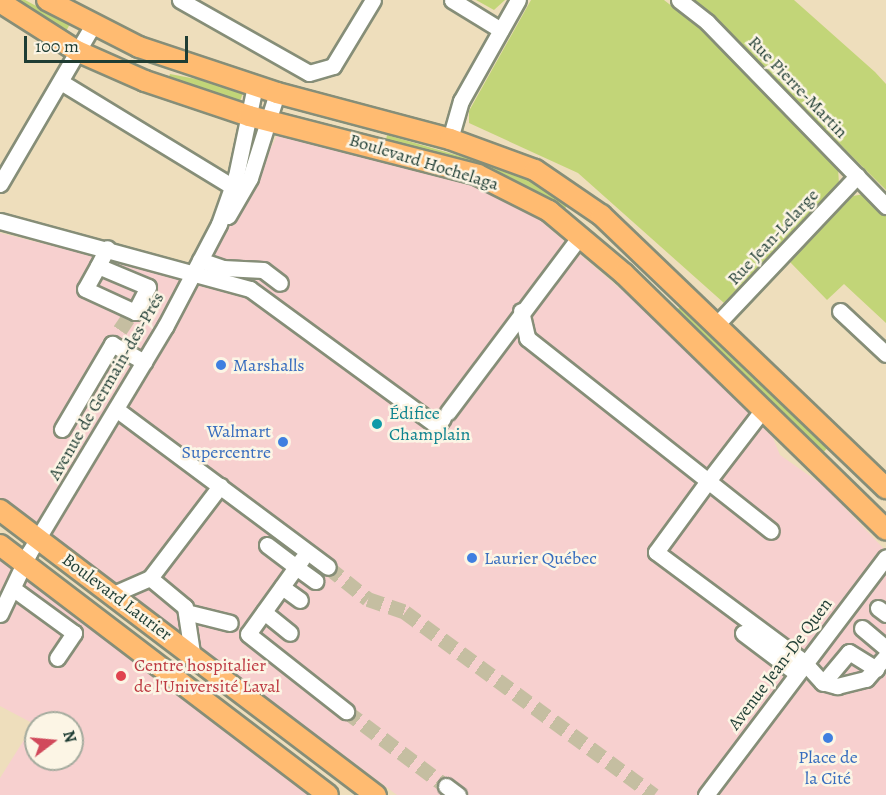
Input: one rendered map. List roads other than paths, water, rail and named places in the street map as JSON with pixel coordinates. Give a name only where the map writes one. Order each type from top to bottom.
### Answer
[{"type":"main road","name":"Boulevard Hochelaga","points":[[47,0],[93,25],[255,86],[450,138],[535,170],[601,215],[886,488]]},
{"type":"main road","name":"Boulevard Hochelaga","points":[[0,2],[77,51],[145,81],[249,116],[489,179],[581,235],[760,412],[886,530]]},
{"type":"main road","points":[[581,235],[601,215]]},
{"type":"main road","name":"Boulevard Laurier","points":[[0,510],[111,595],[192,653],[376,795]]},
{"type":"main road","name":"Boulevard Laurier","points":[[0,545],[328,795]]},
{"type":"street","points":[[180,0],[309,73],[333,66],[372,0]]},
{"type":"street","points":[[452,0],[501,30]]},
{"type":"street","points":[[450,138],[460,100],[518,0]]},
{"type":"street","name":"Rue Pierre-Martin","points":[[679,0],[707,22],[886,206]]},
{"type":"street","points":[[0,184],[93,25]]},
{"type":"street","points":[[61,82],[233,187]]},
{"type":"street","name":"Avenue de Germain-des-Prés","points":[[0,614],[15,590],[39,538],[144,363],[219,224],[233,187],[255,86]]},
{"type":"street","name":"Avenue de Germain-des-Prés","points":[[219,224],[234,211],[248,183],[277,93]]},
{"type":"street","name":"Rue Jean-Lelarge","points":[[717,324],[857,177]]},
{"type":"street","points":[[0,221],[107,248],[197,265],[263,270],[280,284]]},
{"type":"street","points":[[197,265],[250,289],[437,426],[521,311],[581,235]]},
{"type":"street","points":[[107,248],[85,289],[127,320]]},
{"type":"street","points":[[62,429],[148,287],[98,266]]},
{"type":"street","points":[[231,282],[258,281],[287,300]]},
{"type":"street","points":[[521,311],[527,338],[771,531]]},
{"type":"street","points":[[840,312],[886,354]]},
{"type":"street","points":[[112,344],[144,363]]},
{"type":"street","points":[[116,409],[328,567]]},
{"type":"street","points":[[760,412],[656,552],[768,636],[800,667]]},
{"type":"street","points":[[111,595],[150,578],[220,486]]},
{"type":"street","points":[[267,545],[315,581]]},
{"type":"street","points":[[308,551],[248,634],[346,711]]},
{"type":"street","name":"Avenue Jean-De Quen","points":[[706,795],[800,667],[886,557]]},
{"type":"street","points":[[150,578],[186,612],[230,623]]},
{"type":"street","points":[[282,587],[300,600]]},
{"type":"street","points":[[15,590],[74,633],[57,658]]},
{"type":"street","points":[[186,612],[192,653]]},
{"type":"street","points":[[264,612],[290,633]]},
{"type":"street","points":[[862,628],[886,648]]},
{"type":"street","points":[[744,633],[824,683],[856,681],[876,669],[886,657]]},
{"type":"street","points":[[824,683],[849,652],[876,669]]},
{"type":"tunnel","points":[[120,330],[128,318]]},
{"type":"tunnel","points":[[328,567],[368,599],[405,612],[654,795]]},
{"type":"tunnel","points":[[346,711],[446,786]]},
{"type":"place","name":"Marshalls","points":[[221,365]]},
{"type":"place","name":"Édifice Champlain","points":[[377,424]]},
{"type":"place","name":"Walmart Supercentre","points":[[283,442]]},
{"type":"place","name":"Laurier Québec","points":[[472,558]]},
{"type":"place","name":"Centre hospitalier de l'Université Laval","points":[[121,676]]},
{"type":"place","name":"Place de la Cité","points":[[828,738]]}]
